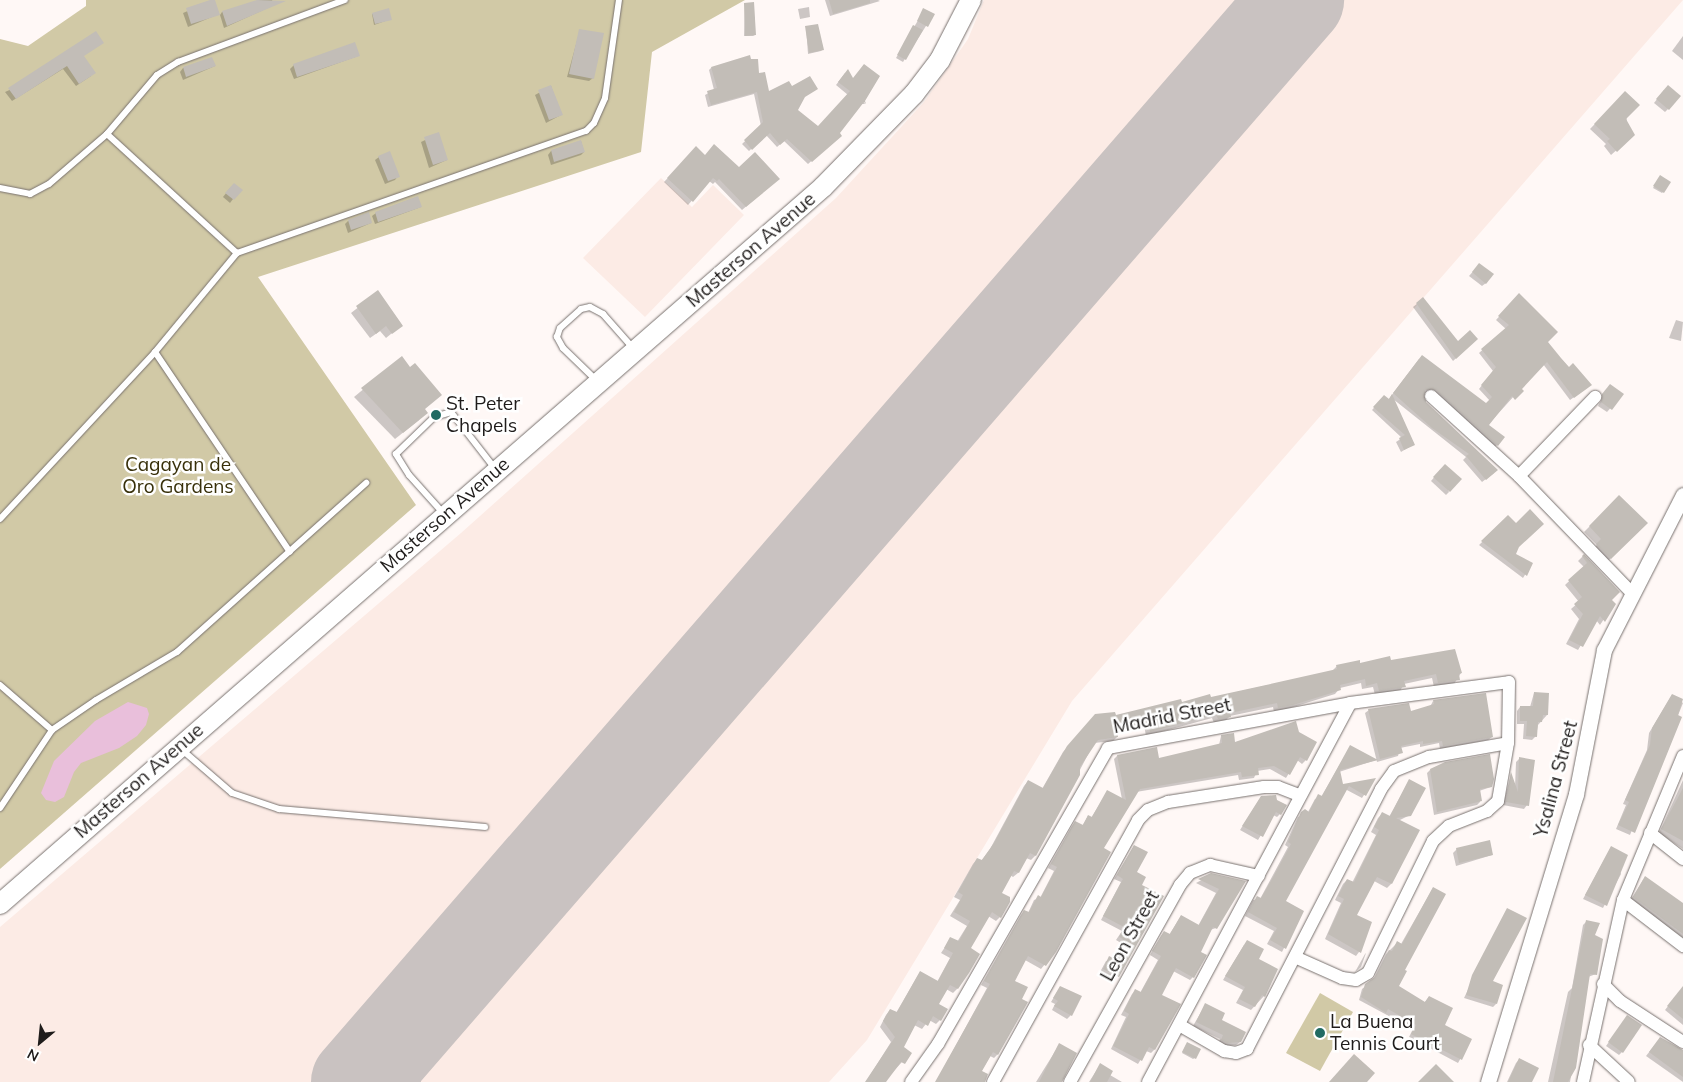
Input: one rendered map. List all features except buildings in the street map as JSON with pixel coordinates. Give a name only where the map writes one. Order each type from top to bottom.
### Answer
[{"type":"main road","name":"Masterson Avenue","points":[[0,904],[178,746],[823,187],[914,94],[940,60],[971,0]]},
{"type":"street","points":[[1431,396],[1519,476],[1631,592]]},
{"type":"street","points":[[1519,476],[1595,397]]},
{"type":"street","name":"Ysalina Street","points":[[1488,1082],[1576,794],[1604,650],[1631,592],[1683,495]]},
{"type":"street","name":"Madrid Street","points":[[911,1082],[938,1044],[1108,748],[1350,703],[1509,682],[1508,743]]},
{"type":"street","points":[[1150,1081],[1181,1026],[1299,795],[1350,703]]},
{"type":"street","points":[[1181,1026],[1224,1051],[1236,1053],[1247,1050],[1381,789],[1394,771],[1429,757],[1508,743],[1498,800],[1487,811],[1449,826],[1433,841],[1363,978],[1342,978],[1295,957]]},
{"type":"street","points":[[1583,1082],[1589,1045],[1623,900],[1683,756]]},
{"type":"street","points":[[993,1082],[1138,820],[1148,810],[1168,802],[1264,787],[1278,787],[1299,795]]},
{"type":"street","points":[[1650,833],[1683,859]]},
{"type":"street","name":"Leon Street","points":[[1070,1082],[1180,885],[1190,873],[1210,864],[1259,876]]},
{"type":"street","points":[[1623,900],[1683,946]]},
{"type":"street","points":[[1603,984],[1620,1001],[1683,1042]]},
{"type":"street","points":[[1589,1045],[1629,1082]]},
{"type":"lane","points":[[0,188],[21,193],[39,191],[107,134],[157,75],[178,62],[345,0]]},
{"type":"lane","points":[[0,518],[156,352],[238,253],[586,131],[594,123],[605,98],[619,0]]},
{"type":"lane","points":[[107,134],[238,253]]},
{"type":"lane","points":[[598,382],[563,348],[557,337],[560,328],[581,309],[590,307],[603,314],[636,350]]},
{"type":"lane","points":[[156,352],[290,552]]},
{"type":"lane","points":[[445,515],[418,485],[396,454],[429,422],[444,412],[451,412],[496,471]]},
{"type":"lane","points":[[0,808],[52,730],[96,700],[177,652],[366,483]]},
{"type":"lane","points":[[0,685],[52,730]]},
{"type":"lane","points":[[178,746],[232,793],[279,809],[485,827]]},
{"type":"shaded area","points":[[984,0],[1683,0],[1072,701],[867,1040],[829,1082],[0,1082],[0,927],[461,533],[836,198],[924,102],[968,39]]},
{"type":"shaded area","points":[[661,178],[692,207],[713,185],[744,215],[645,317],[583,258]]},
{"type":"shaded area","points":[[128,702],[147,708],[149,714],[146,725],[137,736],[119,748],[81,763],[74,772],[64,797],[55,802],[46,800],[41,793],[54,761],[95,721]]},
{"type":"green space","name":"Cagayan de Oro Gardens","points":[[86,0],[745,0],[652,52],[641,152],[258,277],[416,505],[0,869],[0,39],[28,46],[86,6]]},
{"type":"green space","name":"La Buena Tennis Court","points":[[1320,993],[1353,1012],[1320,1071],[1286,1053]]},
{"type":"taxiway","points":[[377,1060],[402,1082]]},
{"type":"runway","points":[[358,1082],[1297,0]]},
{"type":"place","name":"St. Peter Chapels","points":[[436,415]]},
{"type":"place","name":"La Buena Tennis Court","points":[[1320,1033]]}]
